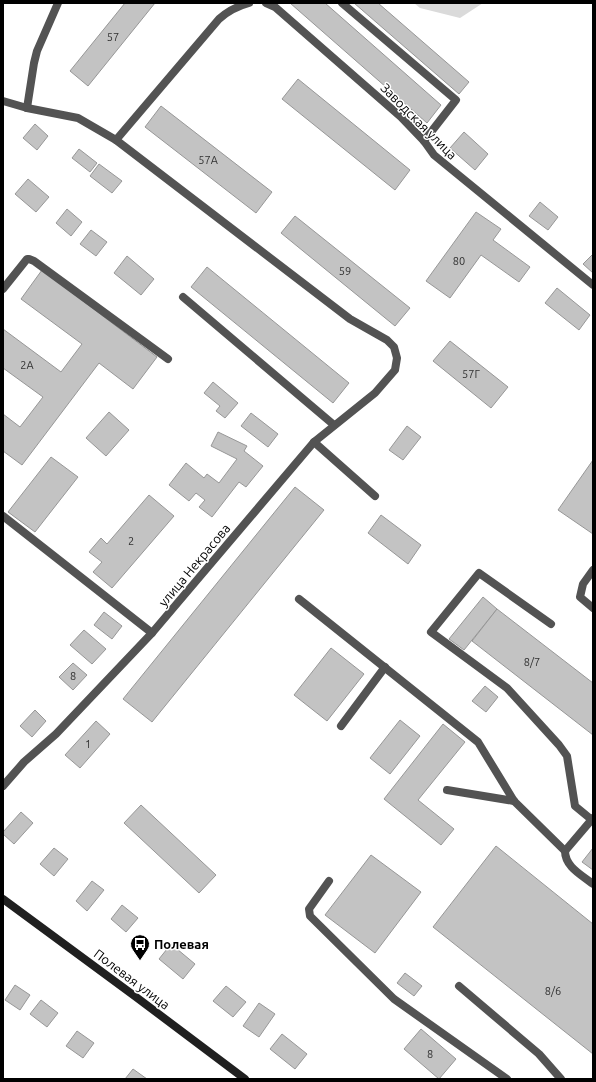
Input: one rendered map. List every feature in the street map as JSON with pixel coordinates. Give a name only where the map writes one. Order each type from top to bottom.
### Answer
[{"type":"street","points":[[28,108],[34,62],[37,51],[58,3]]},
{"type":"street","points":[[3,101],[28,108],[78,118],[116,140],[219,18],[229,11],[249,3]]},
{"type":"street","name":"Заводская улица","points":[[266,3],[275,6],[401,116],[424,141],[434,155],[593,285]]},
{"type":"street","points":[[342,3],[456,100],[424,141]]},
{"type":"street","name":"улица Некрасова","points":[[3,786],[24,762],[56,734],[152,633],[314,442],[374,393],[395,370],[396,358],[394,347],[387,340],[350,318],[116,140]]},
{"type":"street","points":[[3,289],[27,259],[34,261],[168,359]]},
{"type":"street","points":[[183,297],[334,425]]},
{"type":"street","points":[[314,442],[375,496]]},
{"type":"street","points":[[3,516],[152,633]]},
{"type":"street","points":[[593,570],[583,584],[580,598],[593,608]]},
{"type":"street","points":[[551,624],[479,574],[431,632],[507,688],[559,745],[567,756],[575,806],[592,819],[565,851],[565,857],[572,868],[593,884]]},
{"type":"street","points":[[299,599],[478,742],[514,801],[565,851]]},
{"type":"street","points":[[341,726],[385,667]]},
{"type":"street","points":[[447,790],[514,801]]},
{"type":"street","points":[[329,881],[309,909],[310,916],[394,999],[507,1079]]},
{"type":"street","name":"Полевая улица","points":[[3,899],[245,1079]]},
{"type":"street","points":[[459,986],[539,1054],[562,1079]]},
{"type":"shaded area","points":[[414,3],[483,3],[460,18],[420,8]]},
{"type":"building","points":[[125,3],[155,3],[88,86],[70,71]]},
{"type":"building","points":[[290,3],[325,3],[441,105],[427,123]]},
{"type":"building","points":[[354,3],[378,3],[469,82],[459,94]]},
{"type":"building","points":[[298,79],[410,170],[395,190],[282,99]]},
{"type":"building","points":[[161,106],[272,192],[256,213],[145,127]]},
{"type":"building","points":[[35,124],[48,136],[37,150],[23,138]]},
{"type":"building","points":[[464,132],[488,154],[475,170],[450,148]]},
{"type":"building","points":[[79,149],[97,163],[90,172],[72,158]]},
{"type":"building","points":[[99,164],[122,181],[112,193],[90,176]]},
{"type":"building","points":[[28,179],[49,197],[36,212],[15,194]]},
{"type":"building","points":[[540,202],[558,217],[548,230],[529,216]]},
{"type":"building","points":[[67,209],[82,222],[71,236],[56,223]]},
{"type":"building","points":[[476,212],[501,229],[493,240],[530,267],[519,282],[481,255],[450,298],[426,281]]},
{"type":"building","points":[[295,216],[410,308],[395,326],[281,233]]},
{"type":"building","points":[[91,230],[107,242],[96,256],[80,244]]},
{"type":"building","points":[[593,254],[593,273],[583,264]]},
{"type":"building","points":[[127,256],[154,279],[141,295],[114,273]]},
{"type":"building","points":[[207,267],[349,383],[333,403],[191,287]]},
{"type":"building","points":[[42,270],[157,357],[133,389],[99,363],[22,465],[3,451],[3,414],[20,427],[43,397],[3,368],[3,329],[61,372],[82,344],[21,299]]},
{"type":"building","points":[[557,288],[590,315],[579,330],[545,303]]},
{"type":"building","points":[[450,341],[508,387],[491,408],[433,361]]},
{"type":"building","points":[[213,382],[238,403],[225,418],[216,411],[220,406],[204,393]]},
{"type":"building","points":[[109,412],[129,430],[106,456],[86,438]]},
{"type":"building","points":[[251,413],[278,434],[268,447],[241,426]]},
{"type":"building","points":[[407,426],[421,437],[403,460],[389,450]]},
{"type":"building","points":[[218,432],[247,446],[244,451],[263,466],[246,487],[239,482],[212,517],[199,507],[205,500],[196,493],[189,501],[169,485],[186,463],[204,478],[207,474],[219,483],[237,459],[211,446]]},
{"type":"building","points":[[51,457],[78,477],[35,532],[8,512]]},
{"type":"building","points":[[593,460],[593,534],[558,510]]},
{"type":"building","points":[[295,487],[324,510],[152,722],[123,699]]},
{"type":"building","points":[[149,495],[174,516],[112,588],[93,572],[102,562],[89,552],[101,538],[107,544]]},
{"type":"building","points":[[381,515],[421,545],[408,564],[368,533]]},
{"type":"building","points":[[483,597],[497,609],[464,650],[449,639]]},
{"type":"building","points":[[497,609],[593,683],[593,735],[472,641]]},
{"type":"building","points":[[104,612],[122,626],[112,639],[94,625]]},
{"type":"building","points":[[84,630],[106,649],[92,664],[70,645]]},
{"type":"building","points":[[331,648],[364,674],[327,721],[294,695]]},
{"type":"building","points":[[73,663],[87,675],[73,690],[59,677]]},
{"type":"building","points":[[485,686],[498,697],[486,712],[472,701]]},
{"type":"building","points":[[35,710],[46,721],[32,737],[20,726]]},
{"type":"building","points":[[400,720],[420,736],[390,774],[370,758]]},
{"type":"building","points":[[96,721],[110,734],[80,768],[65,755]]},
{"type":"building","points":[[443,724],[465,742],[418,800],[454,829],[441,845],[384,799]]},
{"type":"building","points":[[141,805],[216,875],[199,893],[124,823]]},
{"type":"building","points":[[21,812],[33,823],[14,844],[3,834],[3,832]]},
{"type":"building","points":[[496,846],[593,924],[593,1054],[433,927]]},
{"type":"building","points":[[54,848],[68,859],[54,876],[40,864]]},
{"type":"building","points":[[593,848],[593,870],[582,862]]},
{"type":"building","points":[[371,855],[421,892],[375,953],[325,915]]},
{"type":"building","points":[[92,881],[104,890],[87,911],[76,901]]},
{"type":"building","points":[[122,905],[138,918],[126,932],[111,919]]},
{"type":"building","points":[[171,944],[195,964],[183,979],[159,959]]},
{"type":"building","points":[[405,973],[422,986],[414,996],[397,983]]},
{"type":"building","points":[[15,985],[30,995],[20,1010],[5,1000]]},
{"type":"building","points":[[226,986],[246,1002],[233,1017],[213,1001]]},
{"type":"building","points":[[41,1000],[58,1013],[47,1027],[30,1014]]},
{"type":"building","points":[[259,1003],[275,1014],[259,1037],[243,1026]]},
{"type":"building","points":[[421,1029],[456,1059],[439,1079],[404,1049]]},
{"type":"building","points":[[77,1031],[94,1043],[83,1058],[66,1046]]},
{"type":"building","points":[[282,1034],[307,1054],[295,1069],[270,1049]]},
{"type":"building","points":[[133,1069],[147,1079],[125,1079]]},
{"type":"place","name":"Полевая","points":[[140,961]]}]
